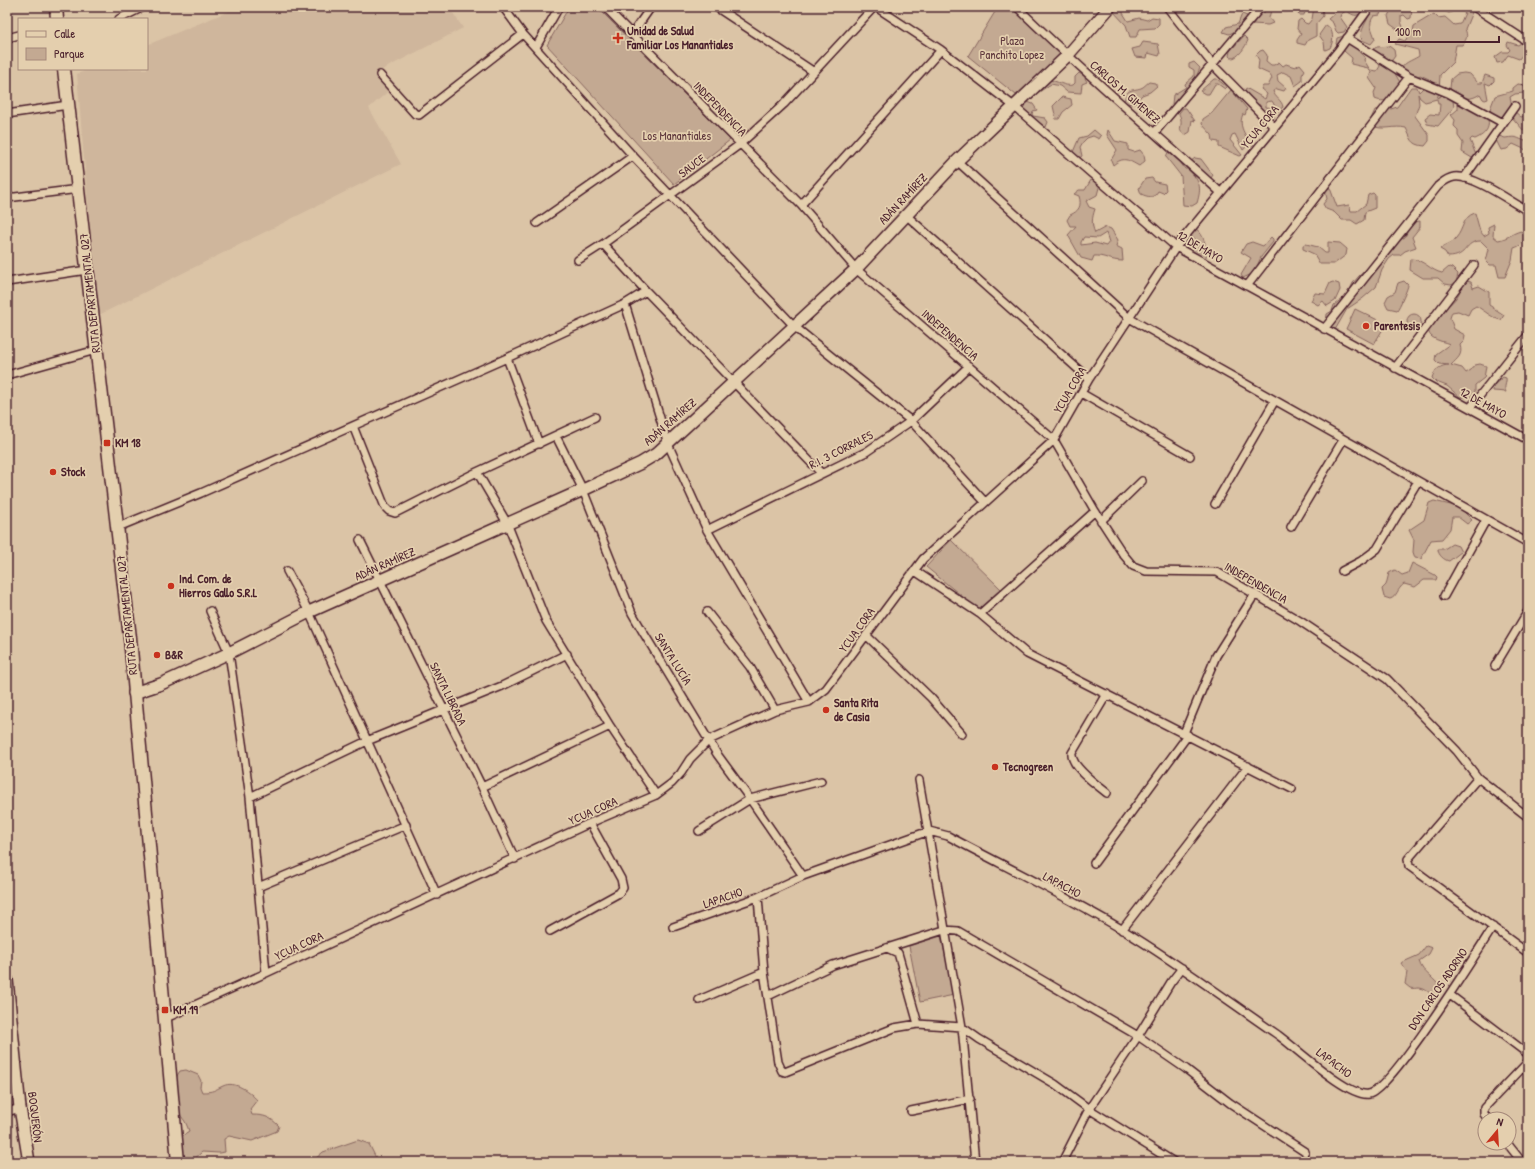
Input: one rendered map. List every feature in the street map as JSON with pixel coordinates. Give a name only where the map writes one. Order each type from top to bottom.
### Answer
[{"type":"main road","points":[[56,7],[57,18]]},
{"type":"main road","name":"RUTA DEPARTAMENTAL 027","points":[[64,70],[118,527],[166,1018],[178,1162]]},
{"type":"street","points":[[121,18],[142,7]]},
{"type":"street","points":[[503,7],[523,34],[633,156],[795,327],[911,421],[985,502]]},
{"type":"street","points":[[536,47],[559,7]]},
{"type":"street","name":"INDEPENDENCIA","points":[[605,7],[739,145],[801,205],[856,269],[1054,440],[1095,511],[1123,554],[1133,566],[1139,570],[1217,572],[1300,621],[1387,679],[1457,750],[1478,778],[1528,817]]},
{"type":"street","points":[[632,34],[651,7]]},
{"type":"street","points":[[716,7],[814,72]]},
{"type":"street","name":"SAUCE","points":[[578,260],[603,244],[739,145],[784,104],[875,7]]},
{"type":"street","name":"12 DE MAYO","points":[[875,7],[942,50],[1015,108],[1176,247],[1528,440]]},
{"type":"street","name":"CARLOS M. GIMENEZ","points":[[1017,7],[1067,56],[1155,132],[1220,192]]},
{"type":"street","name":"ADÁN RAMÍREZ","points":[[134,693],[161,684],[229,653],[309,612],[641,463],[668,444],[856,269],[957,161],[1015,108],[1067,56],[1110,7]]},
{"type":"street","points":[[1167,7],[1213,65],[1274,127]]},
{"type":"street","points":[[1155,132],[1261,7]]},
{"type":"street","name":"YCUA CORA","points":[[166,1018],[266,974],[590,823],[656,795],[676,778],[690,759],[710,740],[775,710],[809,702],[826,689],[931,551],[1054,440],[1089,379],[1176,247],[1347,38],[1370,7]]},
{"type":"street","points":[[1474,7],[1528,42]]},
{"type":"street","points":[[380,75],[414,114],[419,115],[523,34]]},
{"type":"street","points":[[7,38],[18,35]]},
{"type":"street","points":[[1347,38],[1409,77],[1448,93],[1503,122]]},
{"type":"street","points":[[801,205],[942,50]]},
{"type":"street","points":[[1247,286],[1409,77]]},
{"type":"street","points":[[7,114],[68,105]]},
{"type":"street","points":[[1464,178],[1515,106]]},
{"type":"street","points":[[537,223],[633,156]]},
{"type":"street","points":[[957,161],[1129,318],[1274,402],[1418,481],[1528,544]]},
{"type":"street","points":[[1324,329],[1438,186],[1446,180],[1455,177],[1464,178],[1482,185],[1528,211]]},
{"type":"street","points":[[7,198],[79,189]]},
{"type":"street","points":[[906,215],[1089,379]]},
{"type":"street","points":[[603,244],[646,291],[821,473]]},
{"type":"street","points":[[1395,368],[1474,265]]},
{"type":"street","points":[[7,282],[87,270]]},
{"type":"street","points":[[118,527],[201,493],[508,358],[625,304],[646,291]]},
{"type":"street","points":[[625,304],[668,444],[706,530],[809,702]]},
{"type":"street","points":[[1470,408],[1528,335]]},
{"type":"street","points":[[7,375],[96,350]]},
{"type":"street","points":[[508,358],[539,444]]},
{"type":"street","name":"R.I. 3 CORRALES","points":[[706,530],[866,452],[911,421],[969,366]]},
{"type":"street","points":[[1081,393],[1190,456]]},
{"type":"street","points":[[1215,504],[1274,402]]},
{"type":"street","points":[[353,426],[385,507],[388,511],[395,513],[477,472],[595,417]]},
{"type":"street","name":"SANTA LUCÍA","points":[[556,436],[583,490],[632,613],[710,740],[717,754],[803,876]]},
{"type":"street","points":[[1291,527],[1344,440]]},
{"type":"street","points":[[477,472],[507,523],[546,620],[610,726],[656,795]]},
{"type":"street","points":[[1102,521],[1142,481]]},
{"type":"street","points":[[1342,571],[1362,561],[1377,549],[1418,481]]},
{"type":"street","points":[[980,614],[1095,511]]},
{"type":"street","points":[[1444,596],[1486,520]]},
{"type":"street","name":"SANTA LIBRADA","points":[[360,540],[482,787],[515,859]]},
{"type":"street","points":[[287,571],[309,612],[437,895]]},
{"type":"street","points":[[915,571],[980,614],[1027,654],[1292,789]]},
{"type":"street","points":[[1094,863],[1186,734],[1216,656],[1255,594]]},
{"type":"street","points":[[210,611],[229,653],[250,797],[266,974]]},
{"type":"street","points":[[1495,666],[1528,611]]},
{"type":"street","points":[[707,612],[750,667],[775,710]]},
{"type":"street","points":[[867,636],[931,698],[962,734]]},
{"type":"street","points":[[250,797],[367,741],[502,686],[567,654]]},
{"type":"street","points":[[1106,793],[1077,766],[1072,758],[1072,753],[1107,694]]},
{"type":"street","points":[[482,787],[610,726]]},
{"type":"street","points":[[1122,930],[1248,766]]},
{"type":"street","points":[[1478,778],[1408,859],[1408,863],[1409,866],[1528,954]]},
{"type":"street","points":[[699,831],[750,799],[821,780]]},
{"type":"street","points":[[919,780],[962,1027],[975,1162]]},
{"type":"street","points":[[550,931],[619,893],[623,888],[621,879],[590,823]]},
{"type":"street","points":[[258,887],[406,825]]},
{"type":"street","name":"LAPACHO","points":[[673,927],[758,897],[803,876],[929,831],[948,836],[1122,930],[1182,968],[1297,1048],[1329,1074],[1352,1090],[1368,1094],[1378,1090],[1400,1063]]},
{"type":"street","points":[[758,897],[764,972],[778,1062],[782,1071],[785,1072],[894,1028],[918,1024],[962,1027],[979,1039],[1055,1084],[1089,1109],[1174,1162]]},
{"type":"street","name":"DON CARLOS ADORNO","points":[[1400,1063],[1450,995],[1492,927]]},
{"type":"street","points":[[768,996],[833,965],[944,930],[958,930],[1138,1036],[1186,1069],[1230,1103],[1305,1152]]},
{"type":"street","points":[[887,948],[898,953],[918,1024]]},
{"type":"street","points":[[1062,1162],[1089,1109],[1138,1036],[1171,982],[1182,968]]},
{"type":"street","points":[[699,1000],[764,972]]},
{"type":"street","name":"BOQUERÓN","points":[[7,980],[20,1108],[29,1162]]},
{"type":"street","points":[[1450,995],[1528,1054]]},
{"type":"street","points":[[1483,1111],[1486,1105],[1528,1062]]},
{"type":"street","points":[[911,1111],[970,1099]]},
{"type":"street","points":[[7,1112],[20,1108]]},
{"type":"street","points":[[1513,1151],[1522,1162]]},
{"type":"shaded area","points":[[239,7],[449,7],[463,28],[376,73],[391,89],[369,108],[401,164],[97,316],[77,74],[87,70],[148,70],[148,45]]},
{"type":"green space","name":"Los Manantiales","points":[[569,7],[597,7],[730,140],[674,184],[547,45]]},
{"type":"green space","name":"Plaza Panchito Lopez","points":[[998,7],[1017,7],[1065,51],[1016,95],[968,56]]},
{"type":"green space","points":[[1112,7],[1123,7],[1123,13],[1128,21],[1139,18],[1147,20],[1152,17],[1159,18],[1159,24],[1155,28],[1140,29],[1136,37],[1130,37],[1126,25],[1112,10]]},
{"type":"green space","points":[[1267,7],[1275,7],[1271,10],[1269,18],[1273,23],[1268,25],[1253,24],[1257,16],[1265,12]]},
{"type":"green space","points":[[1280,7],[1310,8],[1304,15],[1299,15],[1295,11],[1284,12]]},
{"type":"green space","points":[[1314,7],[1322,7],[1323,16],[1316,24],[1316,36],[1308,40],[1305,45],[1297,43],[1297,40],[1301,34],[1297,29],[1298,21],[1301,19],[1308,24],[1312,19]]},
{"type":"green space","points":[[1337,7],[1362,8],[1360,14],[1358,15],[1353,15],[1346,11],[1341,14],[1340,17],[1347,27],[1344,32],[1338,33],[1333,23],[1328,19],[1337,11]]},
{"type":"green space","points":[[1369,7],[1382,7],[1380,15],[1374,16],[1371,22],[1375,39],[1371,44],[1362,40],[1361,37],[1361,33],[1369,15]]},
{"type":"green space","points":[[1389,7],[1412,7],[1411,18],[1408,19],[1404,15],[1401,16],[1401,22],[1405,31],[1400,31],[1390,24],[1388,16],[1391,10]]},
{"type":"green space","points":[[1444,7],[1472,7],[1472,12],[1465,29],[1467,36],[1466,39],[1462,45],[1456,45],[1453,62],[1440,75],[1439,93],[1437,98],[1446,93],[1452,95],[1454,107],[1438,126],[1427,124],[1425,118],[1430,114],[1439,115],[1440,104],[1438,104],[1437,99],[1425,102],[1418,94],[1419,104],[1415,116],[1429,135],[1429,141],[1425,146],[1414,143],[1406,128],[1376,127],[1372,126],[1370,121],[1375,110],[1397,107],[1411,87],[1417,87],[1419,92],[1427,84],[1429,79],[1420,75],[1410,82],[1401,76],[1403,66],[1419,56],[1418,50],[1395,44],[1399,39],[1405,41],[1413,32],[1414,26],[1434,14],[1438,18],[1445,17],[1454,25],[1460,24],[1465,13],[1458,9],[1449,13],[1444,11]]},
{"type":"green space","points":[[1242,14],[1247,16],[1247,20],[1241,28],[1229,34],[1223,32],[1226,27],[1238,24]]},
{"type":"green space","points":[[1326,25],[1331,29],[1333,39],[1330,48],[1325,50],[1324,42],[1319,35]]},
{"type":"green space","points":[[1244,36],[1248,40],[1241,52],[1234,58],[1231,58],[1229,56],[1230,51]]},
{"type":"green space","points":[[1344,36],[1350,38],[1360,53],[1365,57],[1364,60],[1370,70],[1377,71],[1380,66],[1371,50],[1377,47],[1389,46],[1394,50],[1395,56],[1388,66],[1393,70],[1402,86],[1390,98],[1384,101],[1375,99],[1374,93],[1376,88],[1369,78],[1371,72],[1368,68],[1351,64],[1352,58],[1336,44],[1337,38]]},
{"type":"green space","points":[[1143,42],[1158,44],[1159,56],[1148,53],[1147,58],[1135,57],[1132,49],[1140,47]]},
{"type":"green space","points":[[1508,42],[1518,45],[1521,43],[1526,47],[1526,50],[1519,59],[1508,55],[1503,62],[1497,63],[1495,57],[1502,52],[1508,52],[1510,50],[1507,45]]},
{"type":"green space","points":[[1263,50],[1267,55],[1266,61],[1271,65],[1279,62],[1283,66],[1286,64],[1295,67],[1300,64],[1305,70],[1302,75],[1302,81],[1295,86],[1291,76],[1283,72],[1277,75],[1278,81],[1286,88],[1284,91],[1277,89],[1273,91],[1283,107],[1278,111],[1272,101],[1266,102],[1266,107],[1275,108],[1274,118],[1271,118],[1260,108],[1260,105],[1255,103],[1244,93],[1246,88],[1265,99],[1267,94],[1261,89],[1263,86],[1268,86],[1272,78],[1269,74],[1258,69],[1259,60],[1256,55]]},
{"type":"green space","points":[[1194,62],[1200,68],[1193,84],[1175,105],[1172,104],[1173,95],[1186,87],[1185,84],[1194,76],[1194,70],[1189,67],[1189,64]]},
{"type":"green space","points":[[1079,73],[1084,76],[1087,82],[1082,84],[1081,93],[1067,92],[1060,86],[1051,84],[1039,92],[1036,90],[1047,80],[1073,85],[1075,83],[1075,77]]},
{"type":"green space","points":[[1457,74],[1470,74],[1478,83],[1482,83],[1485,75],[1494,78],[1494,81],[1490,85],[1485,83],[1488,99],[1483,99],[1480,94],[1472,98],[1464,98],[1450,88],[1451,79]]},
{"type":"green space","points":[[1214,79],[1217,79],[1227,87],[1225,89],[1218,84],[1215,84],[1209,94],[1205,94],[1200,91]]},
{"type":"green space","points":[[1149,82],[1155,83],[1157,86],[1150,92],[1142,95],[1134,104],[1125,103],[1125,97],[1128,92],[1142,88]]},
{"type":"green space","points":[[1518,84],[1524,85],[1526,91],[1510,97],[1512,106],[1505,116],[1500,117],[1492,114],[1490,109],[1495,96],[1513,91],[1513,88]]},
{"type":"green space","points":[[1231,90],[1247,109],[1241,120],[1243,131],[1248,143],[1247,146],[1243,150],[1235,134],[1232,135],[1230,140],[1242,155],[1240,156],[1219,147],[1219,142],[1213,141],[1212,135],[1202,124],[1203,119],[1212,113]]},
{"type":"green space","points":[[1062,97],[1071,99],[1072,105],[1063,112],[1059,119],[1056,119],[1053,106]]},
{"type":"green space","points":[[1025,101],[1033,104],[1037,110],[1033,111],[1033,116],[1045,118],[1048,122],[1046,127],[1021,109]]},
{"type":"green space","points":[[1460,102],[1480,105],[1487,115],[1488,125],[1485,133],[1475,139],[1472,138],[1470,140],[1476,155],[1472,158],[1462,152],[1463,143],[1458,136],[1458,130],[1454,126],[1455,120],[1451,115],[1458,109],[1458,104]]},
{"type":"green space","points":[[1183,108],[1186,108],[1195,121],[1192,120],[1190,132],[1185,135],[1180,130],[1181,119],[1179,113]]},
{"type":"green space","points":[[1528,109],[1528,132],[1524,131],[1510,115],[1514,111],[1521,117],[1524,116]]},
{"type":"green space","points":[[1094,130],[1101,136],[1099,139],[1093,136],[1087,138],[1083,142],[1080,147],[1082,156],[1077,160],[1073,152],[1079,138],[1087,136]]},
{"type":"green space","points":[[1108,130],[1115,141],[1128,144],[1128,150],[1134,152],[1140,150],[1144,155],[1145,161],[1139,166],[1126,160],[1117,162],[1113,165],[1111,160],[1117,150],[1107,135]]},
{"type":"green space","points":[[1499,136],[1505,138],[1515,137],[1528,142],[1528,154],[1526,150],[1513,144],[1507,149],[1501,150],[1496,140],[1496,137]]},
{"type":"green space","points":[[1168,152],[1178,159],[1185,169],[1188,169],[1199,184],[1199,197],[1197,203],[1192,206],[1183,205],[1181,176],[1166,157]]},
{"type":"green space","points":[[1195,158],[1201,159],[1213,175],[1211,178],[1208,178],[1190,162]]},
{"type":"green space","points":[[1152,178],[1155,182],[1165,184],[1166,190],[1163,193],[1158,191],[1151,197],[1141,194],[1139,188],[1145,179]]},
{"type":"green space","points":[[1097,179],[1100,184],[1097,195],[1086,201],[1089,207],[1095,209],[1092,221],[1095,233],[1106,227],[1111,229],[1118,240],[1116,246],[1122,249],[1123,261],[1098,256],[1094,256],[1092,261],[1081,258],[1068,235],[1076,226],[1070,226],[1067,220],[1070,215],[1078,210],[1080,205],[1079,196],[1074,194],[1079,190],[1085,190],[1091,180]],"holes":[[[1106,233],[1109,242],[1106,246],[1095,243],[1081,245],[1084,237],[1098,238]]]},
{"type":"green space","points":[[1330,188],[1337,207],[1349,205],[1351,211],[1357,211],[1366,204],[1368,195],[1373,193],[1375,195],[1375,208],[1365,212],[1364,220],[1357,224],[1351,220],[1342,220],[1334,212],[1326,209],[1323,204],[1327,199],[1325,190]]},
{"type":"green space","points":[[1475,213],[1480,231],[1484,236],[1489,233],[1488,227],[1494,224],[1493,236],[1498,240],[1521,231],[1525,236],[1521,244],[1514,248],[1512,260],[1505,277],[1499,277],[1496,265],[1490,265],[1486,261],[1489,249],[1481,241],[1471,244],[1463,252],[1455,256],[1448,257],[1445,252],[1440,249],[1459,235],[1465,220]]},
{"type":"green space","points":[[1420,221],[1420,227],[1412,237],[1416,247],[1405,251],[1400,255],[1394,255],[1389,259],[1382,270],[1376,287],[1347,309],[1335,330],[1329,328],[1326,323],[1327,314],[1332,311],[1334,305],[1348,294],[1353,283],[1359,276],[1395,243],[1405,237],[1410,226],[1414,222]]},
{"type":"green space","points":[[1196,229],[1199,231],[1205,243],[1205,260],[1189,253],[1189,250],[1196,244],[1191,236]]},
{"type":"green space","points":[[1271,237],[1273,242],[1261,257],[1254,273],[1243,278],[1241,275],[1251,258],[1241,252],[1246,244],[1252,242],[1263,246]]},
{"type":"green space","points":[[1328,242],[1340,243],[1347,249],[1346,255],[1334,264],[1320,264],[1314,254],[1303,249],[1303,245],[1306,244],[1318,247],[1325,253],[1328,253]]},
{"type":"green space","points":[[1411,259],[1419,261],[1442,273],[1449,267],[1452,268],[1458,274],[1456,283],[1451,285],[1445,284],[1438,278],[1423,278],[1410,270]]},
{"type":"green space","points":[[1404,281],[1408,287],[1397,310],[1388,308],[1385,302],[1388,296],[1395,292],[1398,283]]},
{"type":"green space","points":[[1465,281],[1471,282],[1473,288],[1479,286],[1489,292],[1489,305],[1504,315],[1501,320],[1476,306],[1471,309],[1468,315],[1458,311],[1452,312],[1450,318],[1454,329],[1465,335],[1464,341],[1460,345],[1460,354],[1451,365],[1462,368],[1466,373],[1475,365],[1480,364],[1486,366],[1484,378],[1475,385],[1473,397],[1460,397],[1447,386],[1436,382],[1432,378],[1438,368],[1449,365],[1439,364],[1435,360],[1436,354],[1450,344],[1432,337],[1429,332],[1429,327],[1436,316],[1453,302],[1459,294]]},
{"type":"green space","points":[[1333,282],[1339,284],[1340,290],[1335,301],[1327,306],[1323,301],[1318,305],[1311,301],[1315,293],[1325,294],[1330,283]]},
{"type":"green space","name":"Parentesis","points":[[1355,309],[1386,324],[1374,344],[1346,329]]},
{"type":"green space","points":[[1414,314],[1419,316],[1421,321],[1419,326],[1414,328],[1409,326],[1407,321],[1409,316]]},
{"type":"green space","points":[[1503,377],[1506,378],[1506,392],[1493,391],[1494,385]]},
{"type":"green space","points":[[1434,501],[1459,507],[1472,520],[1467,524],[1458,517],[1452,517],[1450,529],[1442,539],[1431,540],[1421,559],[1415,558],[1413,552],[1414,540],[1409,530],[1424,520],[1429,503]]},
{"type":"green space","points":[[951,540],[1001,589],[979,610],[926,567]]},
{"type":"green space","points":[[1452,544],[1458,546],[1461,552],[1449,561],[1445,560],[1439,553],[1438,549],[1444,549]]},
{"type":"green space","points":[[1412,563],[1435,575],[1437,577],[1436,580],[1424,580],[1415,587],[1404,584],[1392,598],[1390,599],[1384,597],[1382,589],[1386,585],[1389,573],[1395,570],[1402,575],[1408,573]]},
{"type":"green space","points":[[941,936],[954,995],[920,1002],[909,946]]},
{"type":"green space","points":[[1426,946],[1432,948],[1429,954],[1419,961],[1423,969],[1436,982],[1440,989],[1433,993],[1419,988],[1410,988],[1405,984],[1407,972],[1401,963],[1419,955]]},
{"type":"green space","points":[[186,1070],[198,1075],[201,1081],[200,1087],[202,1092],[212,1091],[228,1085],[237,1086],[246,1090],[257,1100],[250,1109],[252,1115],[260,1115],[273,1120],[279,1126],[277,1131],[252,1141],[229,1136],[224,1139],[225,1152],[202,1152],[191,1162],[184,1162],[179,1158],[179,1146],[185,1133],[189,1131],[176,1107],[174,1090],[176,1079],[180,1071]]},
{"type":"green space","points":[[358,1140],[369,1144],[378,1162],[316,1162],[314,1160],[323,1152]]},
{"type":"place","name":"Unidad de Salud Familiar Los Manantiales","points":[[618,38]]},
{"type":"place","name":"Parentesis","points":[[1366,326]]},
{"type":"place","name":"KM 18","points":[[107,443]]},
{"type":"place","name":"Stock","points":[[53,472]]},
{"type":"place","name":"Ind. Com. de Hierros Gallo S.R.L","points":[[171,586]]},
{"type":"place","name":"B&R","points":[[157,655]]},
{"type":"place","name":"Santa Rita de Casia","points":[[826,710]]},
{"type":"place","name":"Tecnogreen","points":[[995,767]]},
{"type":"place","name":"KM 19","points":[[165,1010]]}]
